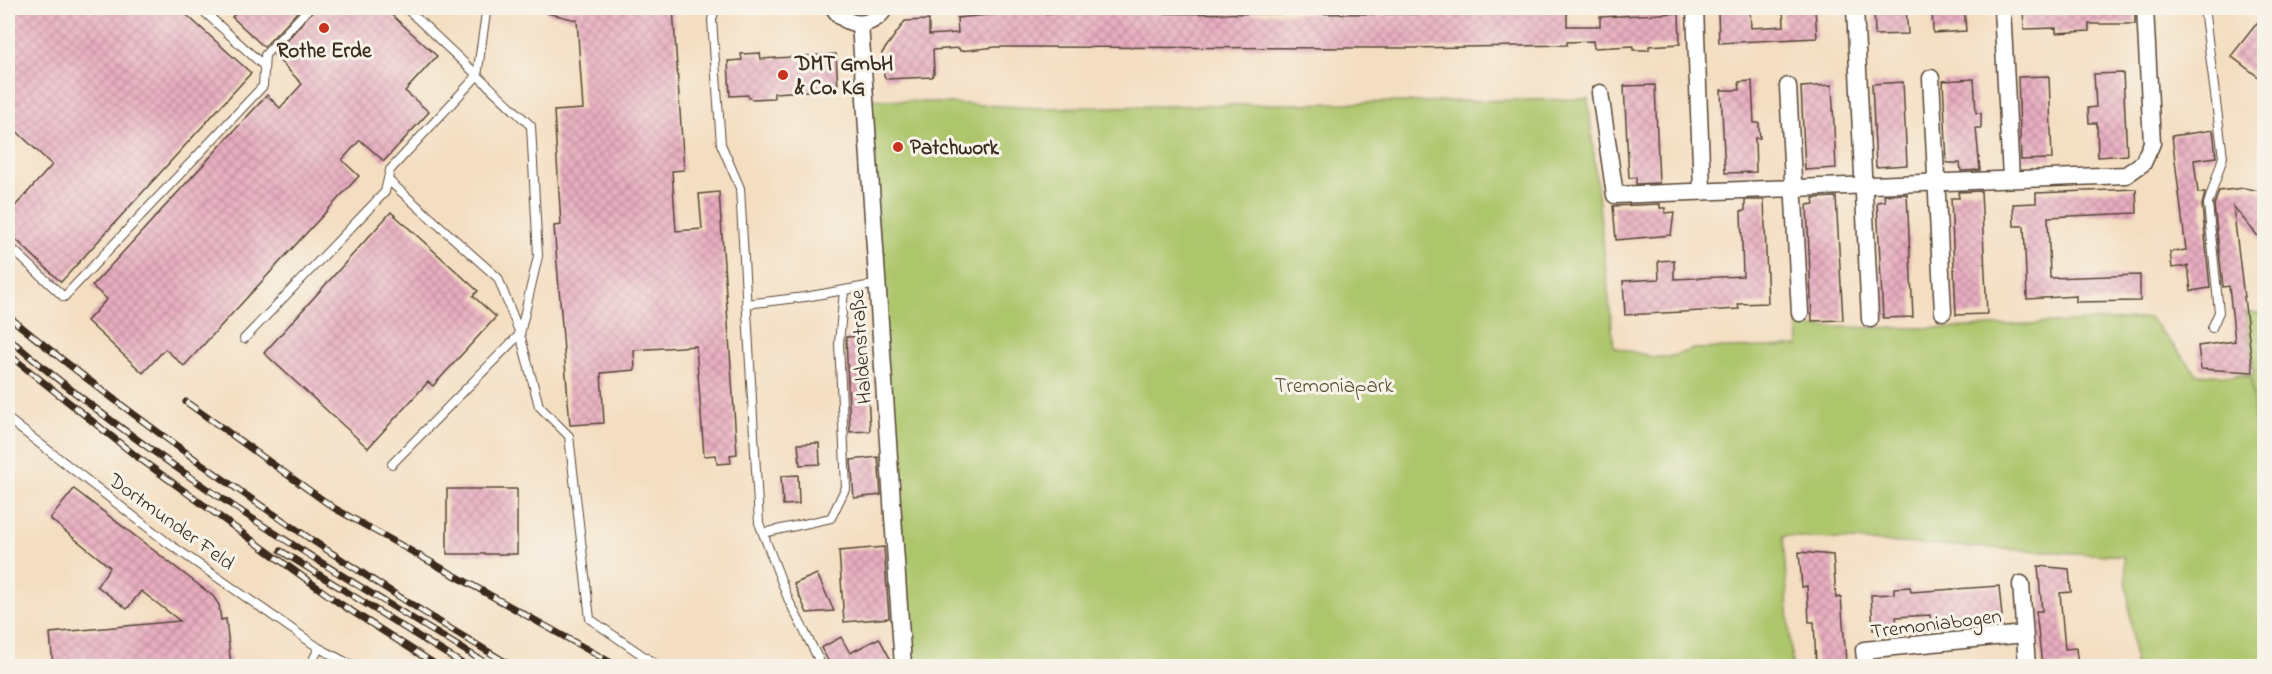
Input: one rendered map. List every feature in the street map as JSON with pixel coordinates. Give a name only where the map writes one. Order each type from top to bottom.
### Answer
[{"type":"street","points":[[834,8],[842,18],[861,24],[874,20],[885,8]]},
{"type":"street","points":[[1695,8],[1702,190]]},
{"type":"street","points":[[1856,8],[1870,319]]},
{"type":"street","points":[[2002,8],[2011,178]]},
{"type":"street","points":[[1600,93],[1615,195],[1937,180],[2126,175],[2143,163],[2152,143],[2145,8]]},
{"type":"street","name":"Haldenstraße","points":[[861,24],[903,666]]},
{"type":"street","points":[[1931,78],[1943,312]]},
{"type":"street","points":[[1788,86],[1800,313]]},
{"type":"street","name":"Tremoniabogen","points":[[2021,584],[2027,666]]},
{"type":"street","name":"Tremoniabogen","points":[[1866,666],[1864,650],[2024,634]]},
{"type":"lane","points":[[200,8],[264,66]]},
{"type":"lane","points":[[210,16],[217,8]]},
{"type":"lane","points":[[8,245],[64,297],[263,86],[265,56],[309,8]]},
{"type":"lane","points":[[392,464],[520,334],[538,256],[531,126],[406,8]]},
{"type":"lane","points":[[715,8],[712,20],[721,144],[740,188],[759,523],[789,600],[822,666]]},
{"type":"lane","points":[[2204,8],[2223,157],[2208,204],[2219,312],[2212,327]]},
{"type":"lane","points":[[244,339],[385,192],[390,170],[477,76],[486,13]]},
{"type":"lane","points":[[387,180],[498,278],[520,334],[539,406],[569,436],[590,620],[658,666]]},
{"type":"lane","points":[[746,304],[844,291],[878,284]]},
{"type":"lane","points":[[763,533],[831,518],[846,487],[839,343],[844,291]]},
{"type":"lane","name":"Dortmunder Feld","points":[[8,419],[168,543],[319,648],[353,666]]},
{"type":"lane","points":[[315,666],[314,658],[319,648]]},
{"type":"green space","name":"Tremoniapark","points":[[870,99],[1038,108],[1588,99],[1614,347],[1653,357],[1669,357],[1694,349],[1799,346],[1798,327],[1948,328],[2150,318],[2197,374],[2251,377],[2264,547],[2264,666],[2135,666],[2124,556],[1783,536],[1792,666],[907,666]]},
{"type":"green space","points":[[2246,312],[2259,313],[2264,320],[2264,458],[2253,452],[2230,409],[2235,374],[2254,375]]},
{"type":"green space","points":[[2254,462],[2264,466],[2264,509],[2247,516]]},
{"type":"building","points":[[8,8],[179,8],[251,73],[61,282],[8,232],[8,214],[52,165],[8,123]]},
{"type":"building","points":[[241,8],[301,8],[264,47],[232,17]]},
{"type":"building","points":[[315,8],[384,8],[437,56],[405,91],[429,112],[384,161],[360,140],[342,160],[359,176],[184,366],[165,349],[143,373],[87,321],[107,299],[92,286],[267,95],[280,108],[302,84],[274,55]]},
{"type":"building","points":[[547,8],[673,8],[684,170],[672,171],[676,231],[702,229],[699,194],[719,192],[737,454],[730,455],[731,463],[717,464],[716,455],[704,456],[696,346],[634,350],[635,370],[601,373],[604,423],[570,425],[554,226],[561,225],[554,111],[583,109],[577,20],[546,13]]},
{"type":"building","points":[[1815,8],[1817,38],[1719,43],[1718,11],[1750,10],[1751,28],[1784,26],[1783,9]]},
{"type":"building","points":[[1874,8],[1906,8],[1908,34],[1875,35]]},
{"type":"building","points":[[1932,8],[1964,8],[1966,31],[1933,33]]},
{"type":"building","points":[[2023,8],[2055,8],[2056,14],[2089,13],[2088,8],[2135,10],[2135,24],[2089,24],[2089,31],[2056,33],[2056,28],[2024,29]]},
{"type":"building","points":[[1567,11],[1567,26],[1600,26],[1600,17],[1679,13],[1680,44],[1649,46],[1649,50],[1633,50],[1633,46],[1594,48],[1593,41],[1567,42],[1567,45],[1411,48],[996,47],[960,51],[959,48],[933,50],[934,73],[932,77],[886,79],[882,53],[905,21],[929,20],[929,35],[958,33],[957,18],[1007,13],[1417,14]]},
{"type":"building","points":[[2265,13],[2265,82],[2231,56]]},
{"type":"building","name":"DMT GmbH & Co. KG","points":[[760,53],[761,59],[836,54],[838,89],[774,93],[774,98],[752,99],[748,95],[730,96],[728,61],[742,60],[741,54]]},
{"type":"building","points":[[2123,73],[2127,155],[2098,157],[2097,123],[2089,123],[2088,108],[2096,107],[2094,74]]},
{"type":"building","points":[[2049,76],[2052,159],[2021,160],[2018,77]]},
{"type":"building","points":[[1974,79],[1976,113],[1981,113],[1981,128],[1976,128],[1980,170],[1961,171],[1960,163],[1947,163],[1943,81]]},
{"type":"building","points":[[1752,81],[1754,123],[1759,123],[1760,138],[1755,138],[1756,172],[1725,173],[1721,90],[1740,90],[1739,82]]},
{"type":"building","points":[[1903,82],[1907,165],[1876,167],[1872,84]]},
{"type":"building","points":[[1655,85],[1659,183],[1636,184],[1636,177],[1629,178],[1624,86]]},
{"type":"building","points":[[1832,85],[1836,168],[1805,170],[1801,87]]},
{"type":"building","points":[[2213,130],[2216,157],[2194,160],[2198,193],[2205,193],[2202,205],[2210,288],[2191,291],[2188,266],[2172,268],[2170,252],[2186,250],[2172,136]]},
{"type":"building","points":[[2244,188],[2265,192],[2265,245],[2233,206],[2253,372],[2201,369],[2198,346],[2235,341],[2229,286],[2223,287],[2214,205],[2219,191]]},
{"type":"building","points":[[2136,189],[2137,213],[2048,217],[2050,278],[2140,275],[2140,301],[2076,302],[2076,296],[2027,299],[2024,226],[2014,226],[2013,204],[2036,203],[2036,193]]},
{"type":"building","points":[[1981,191],[1987,314],[1956,315],[1951,198],[1959,198],[1958,192]]},
{"type":"building","points":[[1907,194],[1913,317],[1883,318],[1877,202],[1885,201],[1884,195]]},
{"type":"building","points":[[1836,197],[1843,320],[1812,321],[1807,205],[1814,204],[1813,198]]},
{"type":"building","points":[[1745,200],[1764,200],[1768,303],[1738,304],[1739,309],[1625,315],[1623,281],[1659,279],[1658,261],[1674,260],[1674,279],[1743,276],[1741,211],[1745,211]]},
{"type":"building","points":[[1660,204],[1660,208],[1665,208],[1665,213],[1674,212],[1671,235],[1616,240],[1613,206]]},
{"type":"building","points":[[391,212],[478,291],[473,296],[496,317],[433,386],[428,382],[368,448],[264,353]]},
{"type":"building","points":[[865,336],[870,431],[850,432],[846,337]]},
{"type":"building","points":[[819,443],[820,464],[800,465],[798,444]]},
{"type":"building","points":[[878,457],[881,495],[854,498],[851,460]]},
{"type":"building","points":[[798,475],[799,504],[783,505],[781,476]]},
{"type":"building","points":[[74,489],[213,596],[219,605],[221,620],[226,619],[231,666],[53,666],[50,633],[180,621],[141,591],[127,609],[97,586],[110,567],[50,519]]},
{"type":"building","points":[[447,489],[517,489],[517,554],[447,554]]},
{"type":"building","points":[[884,547],[889,618],[844,622],[839,551]]},
{"type":"building","points":[[1799,552],[1833,555],[1836,598],[1841,597],[1846,661],[1816,663],[1814,622],[1809,622],[1807,586],[1802,587]]},
{"type":"building","points":[[2038,566],[2069,569],[2071,592],[2060,593],[2065,649],[2076,648],[2078,666],[2042,666],[2036,611],[2042,611]]},
{"type":"building","points":[[817,574],[834,611],[807,613],[794,584]]},
{"type":"building","points":[[1999,586],[2002,616],[1931,624],[1930,615],[1896,617],[1897,628],[1873,630],[1871,595],[1894,594],[1894,588],[1910,587],[1911,592]]},
{"type":"building","points":[[841,637],[850,653],[879,638],[892,662],[884,666],[828,666],[830,664],[821,648]]},
{"type":"railway","points":[[8,316],[191,456],[317,544],[512,666]]},
{"type":"railway","points":[[8,338],[123,429],[242,512],[491,666]]},
{"type":"railway","points":[[8,354],[136,456],[339,603],[438,666]]},
{"type":"railway","points":[[186,402],[334,508],[617,666]]},
{"type":"railway","points":[[281,551],[466,666]]},
{"type":"place","name":"Rothe Erde","points":[[324,28]]},
{"type":"place","name":"DMT GmbH & Co. KG","points":[[783,75]]},
{"type":"place","name":"Patchwork","points":[[898,147]]}]
